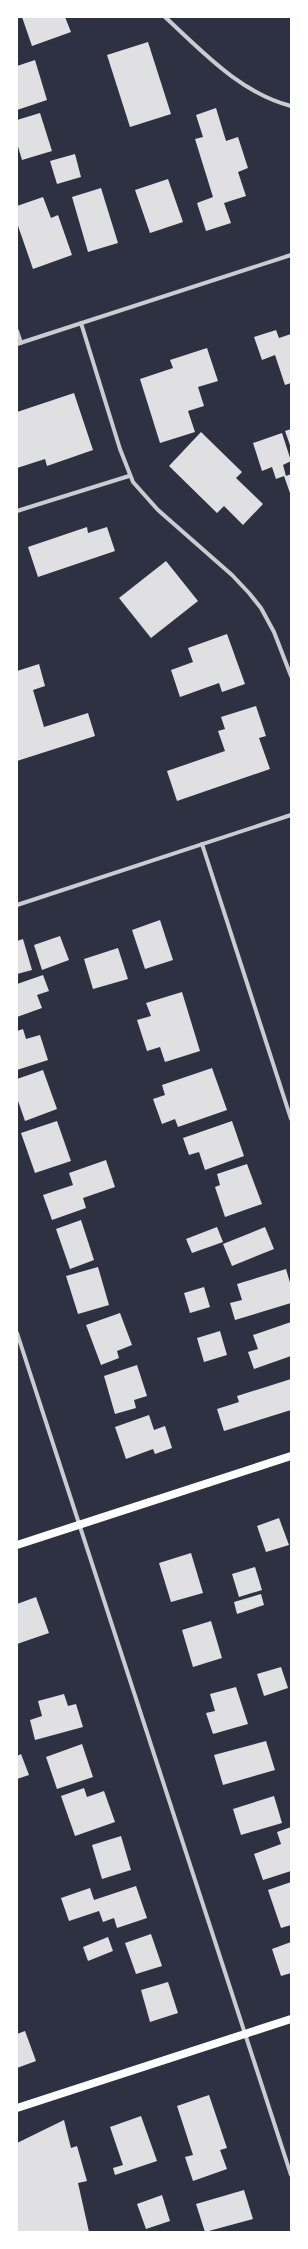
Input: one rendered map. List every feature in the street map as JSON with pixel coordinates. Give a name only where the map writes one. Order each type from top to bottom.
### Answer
[{"type":"main road","points":[[17,1545],[291,1456]]},
{"type":"main road","points":[[17,2108],[291,2019]]},
{"type":"street","points":[[165,17],[236,80],[254,91],[291,106]]},
{"type":"street","points":[[17,331],[19,343],[291,255]]},
{"type":"street","points":[[81,323],[129,476],[146,498],[232,575],[253,598],[274,632],[291,676]]},
{"type":"street","points":[[17,511],[129,476]]},
{"type":"street","points":[[17,905],[291,815]]},
{"type":"street","points":[[202,844],[291,1119]]},
{"type":"street","points":[[17,1333],[291,2175]]},
{"type":"building","points":[[22,17],[65,17],[71,32],[32,46]]},
{"type":"building","points":[[148,42],[171,114],[130,127],[107,55]]},
{"type":"building","points":[[35,60],[47,100],[17,110],[17,66]]},
{"type":"building","points":[[216,108],[226,141],[238,137],[248,168],[238,172],[246,196],[224,203],[231,223],[206,231],[197,203],[213,197],[195,139],[203,137],[196,115]]},
{"type":"building","points":[[40,113],[52,151],[22,160],[17,143],[17,120]]},
{"type":"building","points":[[75,154],[81,177],[57,184],[50,161]]},
{"type":"building","points":[[168,179],[183,222],[150,233],[135,190]]},
{"type":"building","points":[[101,188],[118,243],[88,252],[72,197]]},
{"type":"building","points":[[43,197],[51,218],[58,215],[72,255],[33,269],[17,223],[17,206]]},
{"type":"building","points":[[276,330],[279,338],[291,334],[291,383],[285,385],[275,355],[262,360],[254,337]]},
{"type":"building","points":[[207,348],[218,381],[198,387],[204,406],[188,411],[195,432],[160,443],[140,379],[173,368],[170,360]]},
{"type":"building","points":[[74,393],[93,450],[47,466],[45,459],[17,468],[17,412]]},
{"type":"building","points":[[291,429],[291,448],[285,431]]},
{"type":"building","points":[[201,432],[242,472],[236,478],[263,504],[243,525],[224,506],[217,513],[169,466]]},
{"type":"building","points":[[282,433],[291,461],[283,465],[286,476],[291,474],[291,496],[284,476],[276,479],[272,467],[262,471],[253,443]]},
{"type":"building","points":[[87,527],[88,533],[107,527],[115,551],[38,577],[28,547]]},
{"type":"building","points":[[166,561],[198,601],[151,638],[119,598]]},
{"type":"building","points":[[227,634],[245,684],[222,692],[219,683],[180,697],[171,670],[193,662],[188,648]]},
{"type":"building","points":[[39,664],[45,686],[33,690],[44,727],[88,713],[95,736],[17,761],[17,671]]},
{"type":"building","points":[[256,706],[266,736],[259,738],[270,769],[177,801],[167,771],[225,751],[218,731],[225,729],[221,717]]},
{"type":"building","points":[[160,920],[173,960],[145,969],[132,930]]},
{"type":"building","points":[[60,936],[69,960],[42,970],[34,945]]},
{"type":"building","points":[[23,939],[32,970],[17,974],[17,941]]},
{"type":"building","points":[[118,948],[128,979],[93,989],[84,959]]},
{"type":"building","points":[[43,975],[49,991],[37,995],[42,1008],[17,1017],[17,984]]},
{"type":"building","points":[[182,992],[200,1051],[165,1062],[160,1047],[147,1051],[137,1020],[151,1016],[146,1003]]},
{"type":"building","points":[[23,1029],[26,1039],[40,1035],[48,1060],[17,1070],[17,1031]]},
{"type":"building","points":[[212,1068],[227,1110],[178,1127],[175,1119],[162,1124],[153,1099],[165,1095],[162,1085]]},
{"type":"building","points":[[43,1070],[57,1109],[25,1121],[17,1098],[17,1079]]},
{"type":"building","points":[[57,1121],[71,1161],[35,1173],[21,1133]]},
{"type":"building","points":[[232,1121],[244,1156],[205,1170],[199,1152],[189,1155],[183,1138]]},
{"type":"building","points":[[106,1160],[115,1187],[83,1198],[86,1208],[52,1220],[43,1195],[73,1185],[69,1173]]},
{"type":"building","points":[[247,1164],[262,1204],[225,1217],[215,1187],[220,1185],[217,1174]]},
{"type":"building","points":[[81,1220],[94,1260],[70,1269],[56,1229]]},
{"type":"building","points":[[217,1227],[223,1242],[192,1253],[186,1239]]},
{"type":"building","points":[[265,1227],[274,1249],[232,1266],[223,1244]]},
{"type":"building","points":[[98,1267],[109,1305],[78,1314],[66,1276]]},
{"type":"building","points":[[286,1269],[291,1286],[291,1303],[235,1320],[230,1303],[242,1300],[237,1284]]},
{"type":"building","points":[[204,1287],[210,1307],[190,1313],[184,1293]]},
{"type":"building","points":[[120,1313],[132,1345],[117,1351],[119,1358],[101,1365],[86,1325]]},
{"type":"building","points":[[291,1322],[291,1356],[254,1369],[248,1352],[258,1349],[253,1335]]},
{"type":"building","points":[[220,1331],[227,1355],[204,1362],[197,1338]]},
{"type":"building","points":[[137,1365],[147,1396],[134,1400],[136,1408],[115,1414],[104,1376]]},
{"type":"building","points":[[291,1379],[291,1410],[224,1431],[217,1409],[239,1402],[237,1396]]},
{"type":"building","points":[[149,1415],[154,1430],[165,1426],[172,1448],[155,1454],[153,1449],[126,1459],[115,1427]]},
{"type":"building","points":[[279,1518],[289,1545],[266,1552],[257,1526]]},
{"type":"building","points":[[191,1553],[203,1593],[171,1602],[159,1563]]},
{"type":"building","points":[[255,1567],[262,1590],[239,1597],[232,1574]]},
{"type":"building","points":[[261,1594],[264,1605],[237,1614],[234,1602]]},
{"type":"building","points":[[36,1597],[49,1633],[17,1644],[17,1604]]},
{"type":"building","points":[[211,1621],[222,1658],[193,1667],[182,1630]]},
{"type":"building","points":[[281,1667],[288,1688],[264,1696],[257,1674]]},
{"type":"building","points":[[236,1687],[248,1724],[213,1734],[206,1713],[215,1711],[210,1694]]},
{"type":"building","points":[[64,1694],[68,1706],[76,1704],[83,1727],[35,1740],[30,1720],[42,1716],[38,1701]]},
{"type":"building","points":[[266,1741],[275,1770],[223,1785],[214,1755]]},
{"type":"building","points":[[82,1744],[93,1777],[57,1789],[46,1757]]},
{"type":"building","points":[[21,1754],[29,1775],[17,1779],[17,1756]]},
{"type":"building","points":[[84,1788],[87,1797],[104,1791],[115,1822],[75,1836],[61,1796]]},
{"type":"building","points":[[274,1796],[282,1823],[241,1835],[233,1809]]},
{"type":"building","points":[[291,1827],[291,1871],[263,1880],[254,1854],[281,1844],[277,1832]]},
{"type":"building","points":[[121,1836],[131,1870],[102,1879],[92,1845]]},
{"type":"building","points":[[291,1882],[291,1925],[281,1928],[268,1890]]},
{"type":"building","points":[[136,1886],[147,1918],[117,1928],[114,1918],[103,1922],[99,1911],[69,1921],[61,1898],[90,1888],[94,1900]]},
{"type":"building","points":[[151,1934],[162,1966],[136,1974],[125,1943]]},
{"type":"building","points":[[108,1937],[113,1951],[88,1961],[83,1947]]},
{"type":"building","points":[[291,1942],[291,1973],[281,1976],[272,1949]]},
{"type":"building","points":[[168,1982],[178,2013],[150,2022],[141,1990]]},
{"type":"building","points":[[25,2031],[36,2061],[17,2068],[17,2034]]},
{"type":"building","points":[[209,2095],[227,2148],[220,2150],[227,2169],[193,2181],[185,2157],[193,2155],[177,2106]]},
{"type":"building","points":[[141,2116],[157,2161],[115,2175],[113,2168],[123,2165],[110,2127]]},
{"type":"building","points":[[64,2120],[71,2148],[77,2146],[87,2181],[78,2183],[89,2232],[17,2232],[17,2143]]},
{"type":"building","points":[[244,2190],[253,2219],[205,2232],[196,2204]]},
{"type":"building","points":[[162,2195],[170,2221],[146,2229],[137,2204]]}]
